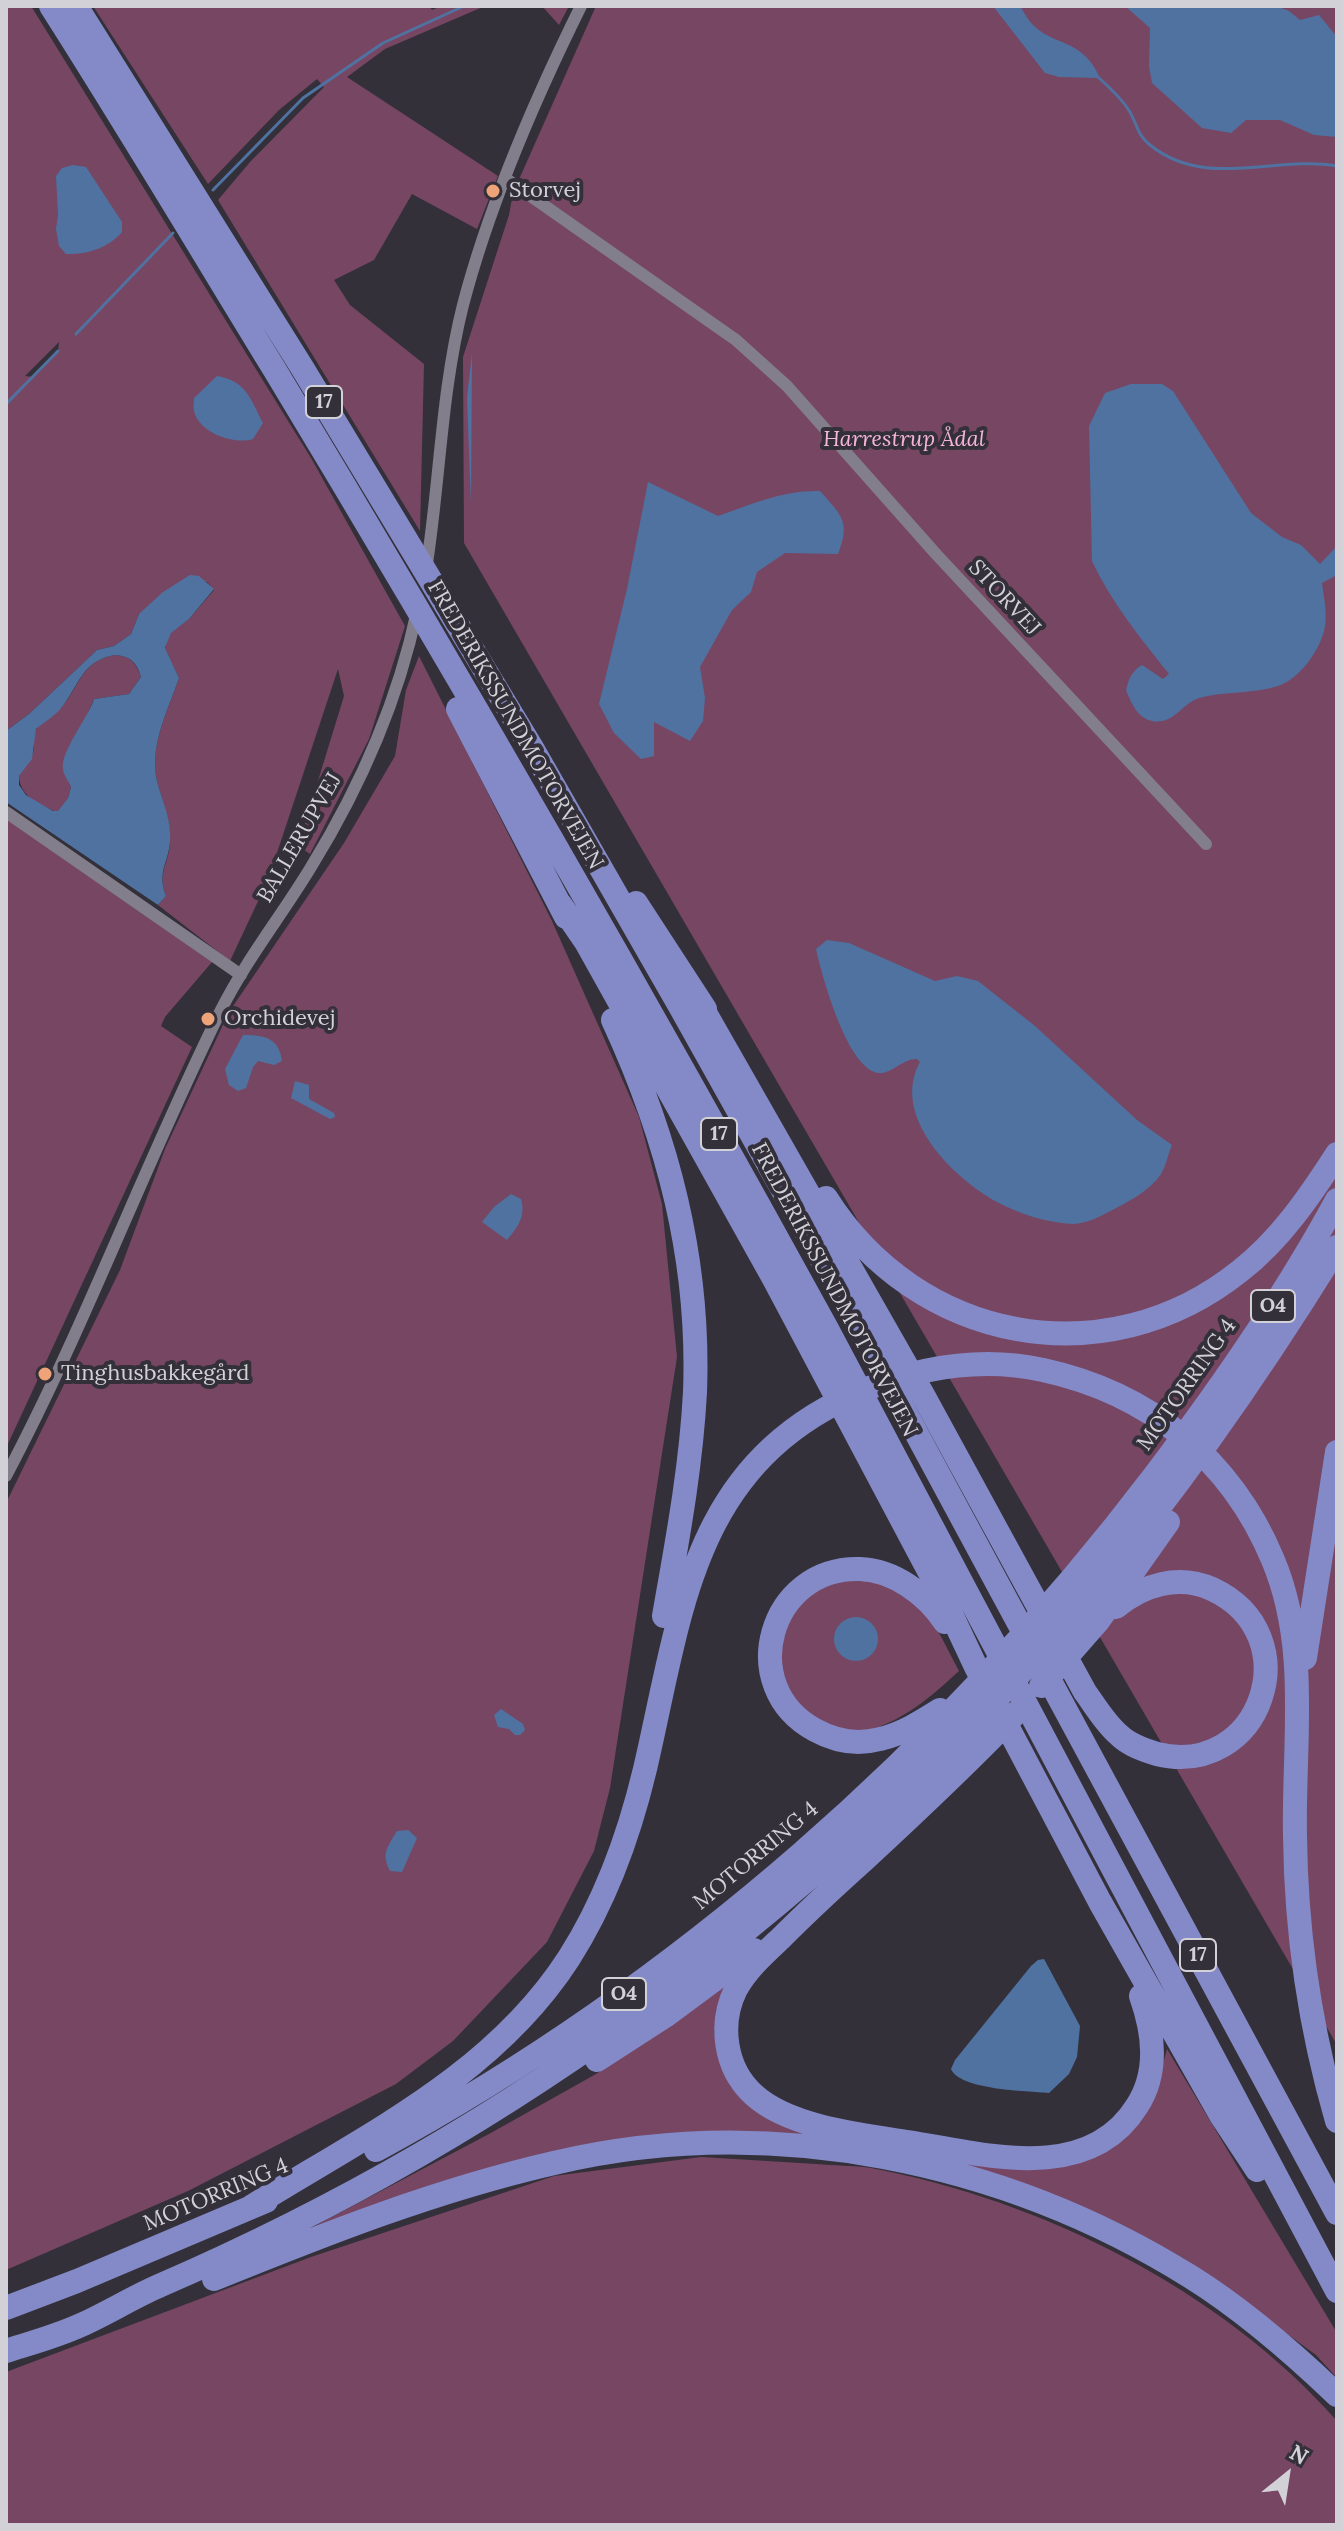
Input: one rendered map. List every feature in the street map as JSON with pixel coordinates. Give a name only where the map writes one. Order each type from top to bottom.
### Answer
[{"type":"highway","name":"FREDERIKSSUNDMOTORVEJEN","points":[[51,6],[380,544],[599,920],[819,1314],[1337,2291]]},
{"type":"highway","name":"FREDERIKSSUNDMOTORVEJEN","points":[[76,6],[296,356],[563,804],[852,1314],[1337,2213]]},
{"type":"highway","points":[[380,544],[406,609],[560,904],[635,1067],[674,1182],[691,1290],[695,1392],[688,1474],[656,1666],[651,1739]]},
{"type":"highway","points":[[563,804],[655,930],[696,997],[915,1381],[1085,1692],[1103,1718],[1121,1737],[1144,1750],[1190,1757],[1214,1750],[1237,1735],[1253,1717],[1265,1685],[1265,1651],[1257,1628],[1243,1609],[1226,1596],[1204,1586],[1182,1582],[1142,1589],[1098,1621],[972,1759],[813,1905],[752,1967],[732,1998],[726,2021],[727,2043],[736,2073],[748,2089],[776,2110],[829,2127],[953,2150],[1032,2158],[1076,2153],[1100,2143],[1119,2129],[1133,2112],[1150,2079],[1153,2051],[1146,2010],[1100,1902]]},
{"type":"highway","points":[[560,904],[586,942],[774,1279],[945,1601],[976,1677]]},
{"type":"highway","points":[[696,997],[730,1044],[838,1217],[868,1252],[895,1276],[925,1296],[964,1315],[1001,1327],[1046,1333],[1089,1333],[1132,1326],[1168,1313],[1208,1293],[1241,1271],[1274,1238],[1304,1204],[1337,1154]]},
{"type":"highway","name":"MOTORRING 4","points":[[6,2308],[324,2178],[401,2136],[574,2030],[749,1899],[1085,1601],[1218,1420],[1261,1325],[1337,1200]]},
{"type":"highway","name":"MOTORRING 4","points":[[1218,1420],[1241,1397],[1337,1247]]},
{"type":"highway","points":[[251,2207],[448,2086],[498,2043],[537,2001],[568,1959],[614,1872],[631,1821],[680,1606],[693,1567],[712,1526],[739,1485],[769,1452],[819,1413],[872,1387],[936,1369],[1001,1364],[1071,1377],[1106,1389],[1138,1405],[1193,1443],[1241,1499],[1274,1561],[1285,1590],[1292,1625],[1298,1708]]},
{"type":"highway","points":[[1337,1452],[1298,1708],[1294,1793],[1298,1917],[1312,2018],[1337,2121]]},
{"type":"highway","points":[[1098,1621],[1190,1462]]},
{"type":"highway","name":"MOTORRING 4","points":[[6,2351],[80,2326],[158,2286],[207,2267],[415,2159],[498,2109],[682,1981],[865,1828],[952,1719],[976,1677],[1190,1462]]},
{"type":"highway","points":[[952,1719],[878,1740],[844,1741],[817,1731],[791,1712],[773,1679],[770,1658],[772,1635],[791,1597],[806,1583],[830,1572],[867,1569],[890,1576],[917,1591],[936,1609],[1222,2117],[1337,2291]]},
{"type":"highway","points":[[498,2109],[571,2076],[636,2036],[813,1905]]},
{"type":"highway","points":[[80,2326],[161,2301],[332,2232],[474,2183],[556,2162],[624,2150],[696,2144],[763,2144],[825,2148],[892,2158],[957,2173],[1082,2218],[1141,2247],[1193,2278],[1295,2355],[1337,2395]]},
{"type":"street","name":"BALLERUPVEJ","points":[[6,1476],[67,1354],[203,1048],[241,975],[312,866],[374,745],[399,678],[414,625],[434,517],[440,446],[461,319],[480,250],[505,178],[560,47],[581,6]]},
{"type":"street","name":"STORVEJ","points":[[505,178],[736,340],[787,386],[936,554],[1206,844]]},
{"type":"street","points":[[6,812],[241,975]]},
{"type":"green space","points":[[6,6],[31,6],[311,458],[405,626],[369,739],[310,854],[298,846],[344,696],[338,669],[268,880],[230,961],[158,905],[166,896],[163,874],[170,834],[157,781],[156,755],[161,728],[179,678],[165,649],[170,633],[189,619],[214,590],[207,582],[139,614],[131,634],[114,646],[97,650],[29,714],[6,731]],"holes":[[[59,342],[58,352],[34,377],[25,376]]]},
{"type":"green space","points":[[93,6],[429,6],[432,10],[442,6],[485,6],[385,49],[347,77],[498,176],[477,229],[412,194],[374,260],[334,280],[350,305],[424,364],[420,531],[218,200],[250,162],[324,87],[317,79],[279,110],[208,184]]},
{"type":"green space","points":[[542,6],[569,6],[559,25]]},
{"type":"green space","name":"Harrestrup Ådal","points":[[596,6],[1337,6],[1337,2045],[464,543],[463,357],[509,215],[513,193]]},
{"type":"green space","points":[[115,655],[132,661],[141,677],[129,694],[94,699],[63,769],[71,787],[68,798],[58,812],[54,811],[30,798],[20,783],[19,776],[33,752],[35,733],[66,701],[87,669],[103,658]]},
{"type":"green space","points":[[419,656],[552,921],[639,1117],[662,1204],[677,1357],[610,1788],[594,1851],[547,1942],[453,2041],[396,2084],[188,2191],[6,2270],[6,1503],[120,1270],[165,1149],[229,1012],[344,843],[395,756],[406,690]]},
{"type":"green space","points":[[6,818],[212,962],[165,1017],[161,1026],[192,1047],[6,1448]]},
{"type":"green space","points":[[847,1580],[879,1581],[917,1604],[936,1627],[959,1671],[905,1714],[862,1732],[831,1725],[804,1710],[788,1693],[782,1673],[783,1643],[801,1601],[822,1584]]},
{"type":"green space","points":[[734,1978],[714,2032],[730,2086],[777,2121],[990,2165],[1104,2149],[1140,2122],[1157,2086],[1167,2049],[1337,2333],[1337,2378],[1316,2355],[1183,2258],[1125,2229],[1020,2184],[684,2137],[309,2229],[596,2074]]},
{"type":"green space","points":[[701,2157],[864,2167],[935,2183],[999,2203],[1125,2257],[1184,2292],[1240,2331],[1291,2374],[1337,2421],[1337,2525],[6,2525],[6,2372],[311,2257],[554,2176]]},
{"type":"water","points":[[993,6],[1020,6],[1040,31],[1085,55],[1100,78],[1059,77],[1045,73]]},
{"type":"water","points":[[1125,6],[1276,6],[1300,20],[1319,15],[1337,37],[1337,137],[1314,135],[1280,120],[1246,120],[1231,133],[1202,128],[1152,83],[1150,28]]},
{"type":"water","points":[[73,165],[86,167],[122,222],[122,232],[97,249],[66,254],[59,246],[56,229],[56,176],[62,168]]},
{"type":"water","points":[[472,353],[471,504],[467,398]]},
{"type":"water","points":[[217,376],[241,386],[250,398],[263,423],[253,439],[236,440],[218,436],[197,419],[194,398]]},
{"type":"water","points":[[1131,384],[1162,384],[1173,391],[1251,513],[1282,537],[1301,545],[1320,564],[1337,546],[1337,575],[1322,583],[1326,613],[1324,631],[1312,656],[1293,678],[1268,689],[1199,698],[1172,717],[1160,721],[1152,721],[1138,713],[1126,690],[1131,675],[1142,665],[1163,679],[1169,674],[1117,606],[1092,561],[1089,426],[1105,393]]},
{"type":"water","points":[[648,482],[718,516],[781,495],[820,491],[842,519],[844,534],[838,554],[785,553],[757,572],[751,592],[732,610],[700,667],[705,698],[703,721],[690,741],[654,722],[654,756],[641,759],[614,733],[599,704],[627,589]]},
{"type":"water","points":[[190,575],[199,576],[214,589],[189,619],[171,633],[165,648],[179,678],[161,728],[156,755],[157,781],[170,834],[163,874],[166,896],[158,905],[6,802],[6,731],[29,714],[97,650],[114,646],[131,634],[139,614],[163,592]],"holes":[[[115,655],[132,661],[141,677],[129,694],[94,699],[63,762],[63,771],[71,787],[68,798],[58,811],[53,811],[26,795],[19,785],[19,776],[32,759],[36,729],[59,711],[88,668]]]},
{"type":"water","points":[[827,940],[849,943],[935,981],[957,976],[978,981],[1035,1026],[1137,1120],[1172,1145],[1161,1174],[1147,1189],[1129,1201],[1078,1224],[1054,1222],[1024,1214],[980,1191],[945,1161],[920,1124],[913,1103],[913,1083],[920,1062],[912,1059],[888,1072],[878,1073],[867,1067],[846,1039],[830,999],[816,949]]},
{"type":"water","points":[[243,1035],[274,1042],[282,1061],[274,1065],[258,1061],[246,1088],[238,1091],[229,1085],[225,1069]]},
{"type":"water","points":[[295,1081],[309,1085],[309,1099],[334,1113],[335,1117],[330,1119],[291,1098]]},
{"type":"water","points":[[511,1194],[521,1199],[522,1216],[507,1240],[482,1222],[494,1207]]},
{"type":"water","points":[[856,1617],[872,1623],[878,1639],[872,1655],[856,1661],[840,1655],[834,1639],[840,1623]]},
{"type":"water","points":[[501,1709],[523,1724],[525,1730],[520,1735],[498,1727],[494,1715]]},
{"type":"water","points":[[408,1830],[417,1838],[402,1872],[390,1871],[386,1860],[388,1846],[397,1831]]},
{"type":"water","points":[[1044,1959],[1080,2026],[1077,2057],[1069,2074],[1049,2093],[995,2088],[957,2076],[951,2069],[955,2060],[1031,1966]]},
{"type":"waterway","points":[[213,190],[303,98],[383,43],[464,6]]},
{"type":"waterway","points":[[1099,78],[1125,105],[1145,141],[1172,158],[1194,166],[1217,169],[1289,164],[1337,166]]},
{"type":"waterway","points":[[76,334],[173,233]]},
{"type":"waterway","points":[[6,404],[58,351]]},
{"type":"place","name":"Storvej","points":[[493,191]]},
{"type":"place","name":"Orchidevej","points":[[208,1019]]},
{"type":"place","name":"Tinghusbakkegård","points":[[45,1374]]}]
